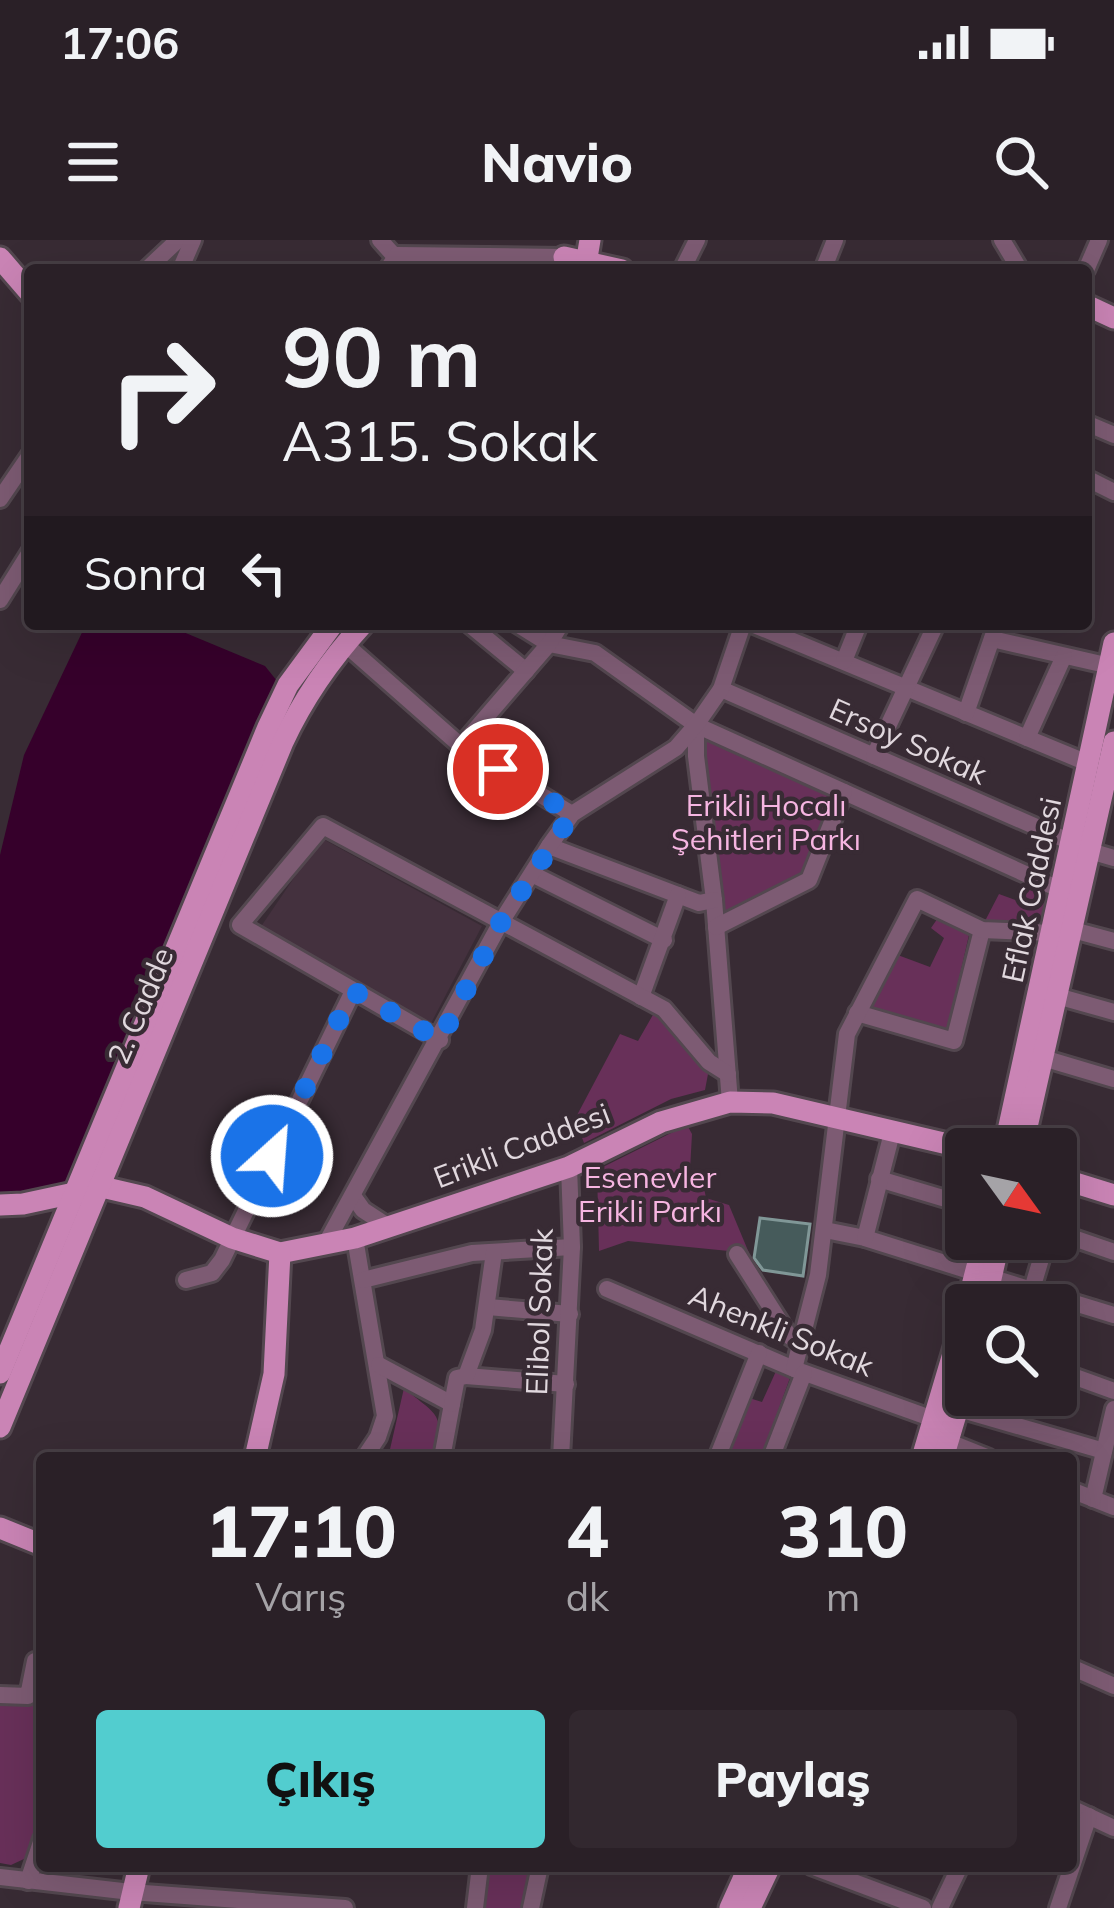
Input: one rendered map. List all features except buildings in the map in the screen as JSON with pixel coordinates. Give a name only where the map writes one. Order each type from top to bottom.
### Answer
[{"type":"main road","points":[[564,256],[587,257]]},
{"type":"main road","points":[[0,258],[24,285]]},
{"type":"main road","name":"2. Cadde","points":[[0,1426],[303,700],[326,633]]},
{"type":"main road","name":"2. Cadde","points":[[0,1373],[268,727],[287,685],[326,633]]},
{"type":"main road","name":"Eflak Caddesi","points":[[1104,767],[1112,654]]},
{"type":"main road","name":"Eflak Caddesi","points":[[1010,1128],[1114,742]]},
{"type":"main road","name":"Eflak Caddesi","points":[[1027,1128],[1057,996],[1061,890],[1082,847]]},
{"type":"main road","name":"Erikli Caddesi","points":[[102,1186],[145,1197],[232,1238],[280,1253],[355,1238],[569,1167],[662,1122],[730,1102],[773,1103],[945,1143]]},
{"type":"main road","points":[[1077,1183],[1114,1195]]},
{"type":"main road","points":[[0,1205],[102,1186]]},
{"type":"main road","points":[[255,1452],[274,1374],[280,1253]]},
{"type":"main road","points":[[984,1260],[985,1284]]},
{"type":"main road","points":[[979,1284],[991,1260]]},
{"type":"main road","points":[[924,1452],[945,1387]]},
{"type":"main road","points":[[946,1450],[957,1416]]},
{"type":"main road","points":[[0,1528],[36,1543]]},
{"type":"main road","points":[[730,1908],[746,1872]]},
{"type":"main road","points":[[750,1908],[767,1872]]},
{"type":"street","points":[[0,249],[8,240]]},
{"type":"street","points":[[152,264],[178,240]]},
{"type":"street","points":[[416,264],[564,256]]},
{"type":"street","points":[[0,499],[24,464]]},
{"type":"street","points":[[0,599],[24,561]]},
{"type":"street","points":[[476,630],[526,671]]},
{"type":"street","points":[[527,630],[549,644],[595,653],[696,725],[1061,890]]},
{"type":"street","points":[[461,746],[557,630]]},
{"type":"street","points":[[325,1245],[501,922],[549,846],[572,814],[676,748],[721,689],[740,630]]},
{"type":"street","points":[[767,630],[1104,767]]},
{"type":"street","points":[[844,661],[857,630]]},
{"type":"street","points":[[874,756],[933,630]]},
{"type":"street","points":[[966,712],[995,632],[1064,656],[1112,654]]},
{"type":"street","points":[[326,633],[461,746],[572,814]]},
{"type":"street","points":[[1027,738],[1064,656]]},
{"type":"street","name":"Ersoy Sokak","points":[[721,689],[1114,858]]},
{"type":"street","points":[[696,725],[730,1102]]},
{"type":"street","points":[[716,927],[809,880],[844,792]]},
{"type":"street","points":[[440,1040],[240,925],[323,826],[664,1010],[709,1062],[728,1074]]},
{"type":"street","points":[[549,846],[699,904],[713,900]]},
{"type":"street","points":[[532,874],[664,940]]},
{"type":"street","points":[[641,997],[678,896]]},
{"type":"street","points":[[773,1452],[799,1371],[825,1230],[847,1034],[916,899],[982,930],[1063,932],[1114,941]]},
{"type":"street","points":[[857,1013],[954,1041],[982,930]]},
{"type":"street","points":[[186,1280],[212,1273],[353,991]]},
{"type":"street","points":[[1057,996],[1114,1012]]},
{"type":"street","points":[[1042,1058],[1114,1079]]},
{"type":"street","points":[[865,1238],[892,1129]]},
{"type":"street","name":"Elibol Sokak","points":[[561,1452],[572,1247],[569,1167]]},
{"type":"street","points":[[879,1179],[945,1199]]},
{"type":"street","points":[[353,1196],[363,1210],[389,1227]]},
{"type":"street","points":[[825,1230],[1016,1284]]},
{"type":"street","points":[[355,1238],[385,1417],[368,1452]]},
{"type":"street","points":[[1077,1239],[1114,1252]]},
{"type":"street","points":[[363,1280],[472,1253],[572,1247]]},
{"type":"street","points":[[466,1376],[488,1307],[494,1252]]},
{"type":"street","points":[[736,1254],[789,1336],[802,1345]]},
{"type":"street","name":"Ahenkli Sokak","points":[[607,1289],[799,1371],[936,1420]]},
{"type":"street","points":[[1077,1303],[1114,1315]]},
{"type":"street","points":[[488,1307],[570,1314]]},
{"type":"street","points":[[719,1452],[759,1353]]},
{"type":"street","points":[[379,1365],[452,1405]]},
{"type":"street","points":[[443,1452],[457,1378],[566,1384]]},
{"type":"street","points":[[1077,1378],[1114,1391]]},
{"type":"street","points":[[1093,1499],[1114,1409]]},
{"type":"street","points":[[983,1416],[1104,1451]]},
{"type":"street","points":[[1077,1492],[1114,1507]]},
{"type":"street","points":[[0,1695],[28,1696],[36,1661]]},
{"type":"street","points":[[1077,1670],[1114,1686]]},
{"type":"street","points":[[1077,1811],[1114,1828]]},
{"type":"street","points":[[1077,1852],[1089,1816]]},
{"type":"street","points":[[28,1881],[36,1857]]},
{"type":"street","points":[[475,1908],[479,1872]]},
{"type":"street","points":[[531,1908],[539,1872]]},
{"type":"street","points":[[828,1872],[922,1908]]},
{"type":"street","points":[[940,1908],[957,1872]]},
{"type":"street","points":[[1058,1908],[1070,1872]]},
{"type":"street","points":[[2,1880],[130,1900],[345,1908]]},
{"type":"shaded area","points":[[83,630],[178,630],[265,666],[285,691],[76,1193],[0,1198],[0,855],[24,755]]},
{"type":"shaded area","points":[[321,838],[482,926],[429,1027],[260,928]]},
{"type":"green space","name":"Erikli Hocalı Şehitleri Parkı","points":[[709,739],[834,795],[805,873],[720,914],[704,745]]},
{"type":"green space","points":[[1030,886],[1050,896],[1045,924],[985,921],[999,894],[1021,902]]},
{"type":"green space","points":[[940,915],[969,935],[944,1033],[873,1013],[866,1005],[895,954],[930,967],[944,938],[931,928]]},
{"type":"green space","points":[[654,1013],[708,1074],[705,1090],[671,1099],[584,1143],[575,1119],[620,1034],[638,1041]]},
{"type":"green space","name":"Esenevler Erikli Parkı","points":[[687,1125],[692,1134],[690,1170],[701,1173],[706,1198],[729,1205],[749,1253],[628,1241],[599,1251],[597,1170]]},
{"type":"green space","points":[[777,1369],[791,1375],[763,1452],[724,1452],[746,1397],[762,1402]]},
{"type":"green space","points":[[404,1388],[436,1416],[437,1452],[389,1452]]},
{"type":"green space","points":[[36,1685],[36,1826],[26,1858],[11,1865],[0,1863],[0,1703],[32,1704]]},
{"type":"green space","points":[[489,1872],[532,1872],[524,1908],[484,1908]]},
{"type":"route","points":[[272,1156],[353,991],[440,1040],[501,922],[572,814],[498,769]]}]
